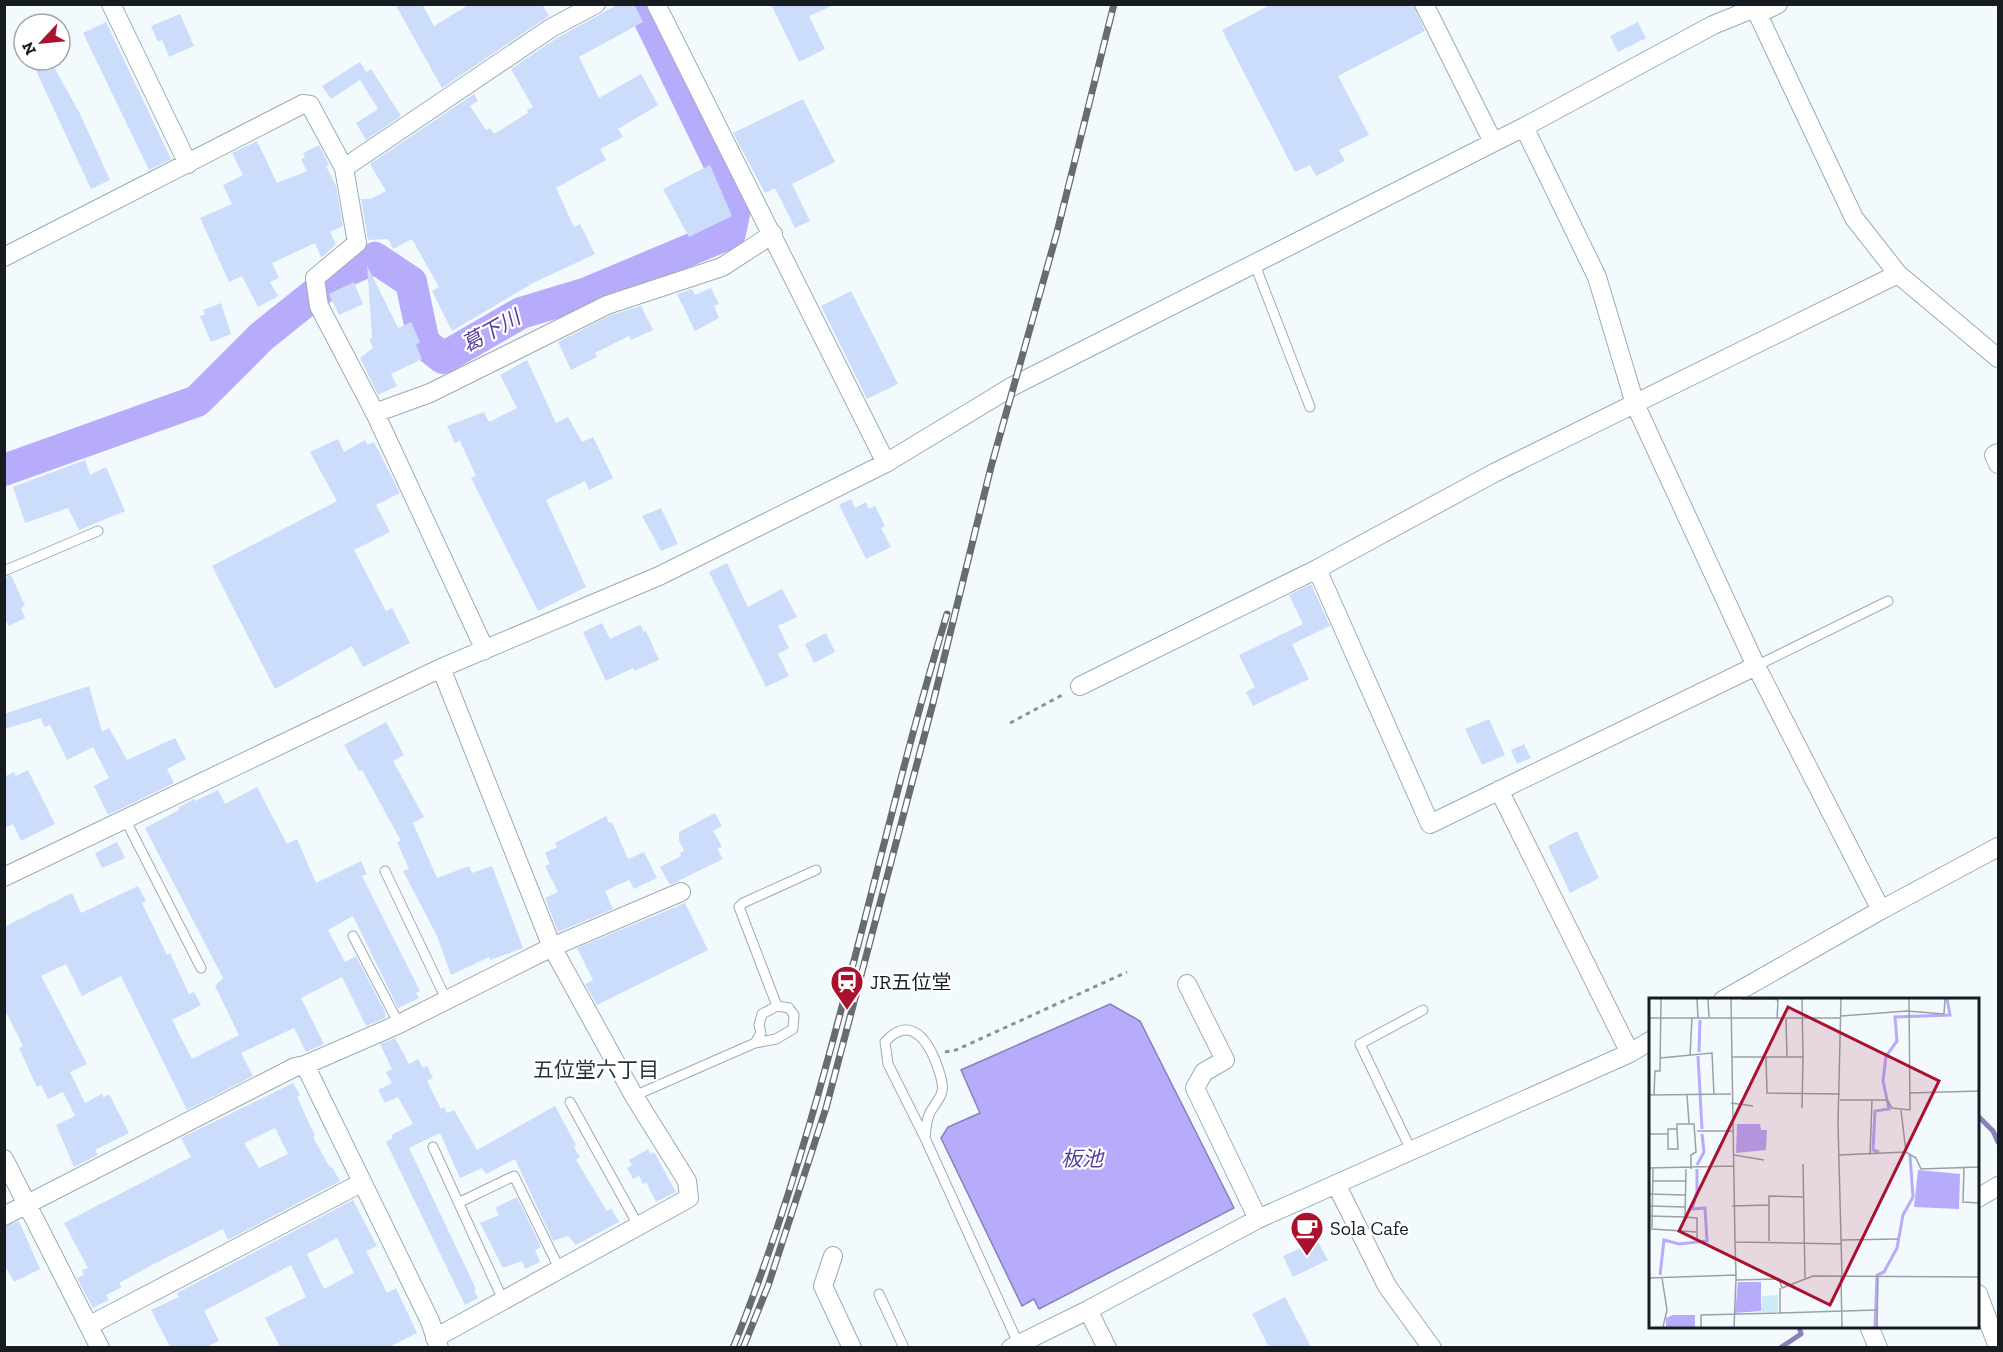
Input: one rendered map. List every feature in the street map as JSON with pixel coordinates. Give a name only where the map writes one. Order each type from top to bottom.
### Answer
[{"type":"street","points":[[111,4],[188,164]]},
{"type":"street","points":[[344,168],[551,28],[596,4]]},
{"type":"street","points":[[656,4],[886,463]]},
{"type":"street","points":[[1424,4],[1493,142]]},
{"type":"street","points":[[6,873],[125,819],[441,668],[659,576],[886,463],[1013,386],[1524,127],[1713,25],[1755,9],[1778,4]]},
{"type":"street","points":[[1755,9],[1854,218],[1898,274],[1998,358]]},
{"type":"street","points":[[4,257],[303,104],[310,105],[344,168],[357,243],[315,278],[319,306],[375,413],[485,650]]},
{"type":"street","points":[[1524,127],[1597,277],[1635,404],[1756,666],[1881,910]]},
{"type":"street","points":[[375,413],[430,393],[608,305],[722,267],[773,234]]},
{"type":"street","points":[[1080,686],[1317,570],[1494,473],[1898,274]]},
{"type":"street","points":[[1998,453],[1994,455],[1998,464]]},
{"type":"street","points":[[1317,570],[1430,824],[1756,666]]},
{"type":"street","points":[[305,1065],[360,1183],[430,1321],[437,1343],[503,1300],[689,1198],[687,1181],[634,1096],[552,947],[441,668]]},
{"type":"street","points":[[1499,790],[1630,1053]]},
{"type":"street","points":[[1725,998],[1998,847]]},
{"type":"street","points":[[4,1216],[296,1067],[399,1024],[552,947],[681,892]]},
{"type":"street","points":[[1187,984],[1225,1060],[1204,1072],[1195,1088],[1258,1219]]},
{"type":"street","points":[[1014,1346],[1088,1310],[1258,1219],[1630,1053],[1649,1042]]},
{"type":"street","points":[[4,1159],[100,1347]]},
{"type":"street","points":[[90,1325],[360,1183]]},
{"type":"street","points":[[1336,1184],[1387,1286],[1432,1347]]},
{"type":"street","points":[[1979,1197],[1998,1186]]},
{"type":"street","points":[[833,1256],[823,1286],[852,1347]]},
{"type":"street","points":[[1979,1299],[1998,1347]]},
{"type":"street","points":[[1088,1310],[1107,1347]]},
{"type":"street","points":[[1870,1328],[1878,1347]]},
{"type":"lane","points":[[1255,265],[1310,407]]},
{"type":"lane","points":[[4,571],[98,531]]},
{"type":"lane","points":[[1756,666],[1888,601]]},
{"type":"lane","points":[[125,819],[201,968]]},
{"type":"lane","points":[[777,1006],[739,907],[742,903],[816,870]]},
{"type":"lane","points":[[385,871],[446,999]]},
{"type":"lane","points":[[353,936],[399,1024]]},
{"type":"lane","points":[[634,1096],[755,1043],[776,1039],[792,1029],[794,1015],[789,1008],[777,1006],[762,1014],[759,1019],[761,1033],[755,1043]]},
{"type":"lane","points":[[1411,1150],[1360,1044],[1423,1010]]},
{"type":"lane","points":[[925,1138],[928,1117],[942,1093],[943,1085],[926,1041],[917,1033],[901,1030],[894,1032],[885,1042],[888,1065],[925,1138],[1014,1346]]},
{"type":"lane","points":[[570,1102],[638,1225]]},
{"type":"lane","points":[[433,1146],[503,1300]]},
{"type":"lane","points":[[460,1202],[514,1176],[559,1268]]},
{"type":"lane","points":[[879,1294],[904,1347]]},
{"type":"path","points":[[1010,723],[1080,686]]},
{"type":"path","points":[[956,1050],[1127,972]]},
{"type":"water","name":"板池","points":[[1110,1004],[1140,1021],[1234,1208],[1039,1309],[1034,1299],[1022,1306],[941,1138],[948,1127],[980,1113],[961,1070]]},
{"type":"building","points":[[395,4],[422,4],[434,26],[470,4],[542,4],[549,16],[442,88]]},
{"type":"building","points":[[619,4],[634,4],[643,22],[579,57],[599,98],[641,74],[658,105],[618,129],[623,137],[600,149],[606,160],[556,188],[574,227],[580,224],[595,254],[533,283],[452,331],[432,291],[439,287],[412,239],[393,249],[388,239],[368,240],[361,199],[371,199],[386,191],[370,164],[474,94],[478,101],[470,106],[486,130],[490,128],[494,134],[528,113],[527,110],[533,107],[511,69],[557,38]]},
{"type":"building","points":[[771,4],[836,4],[809,16],[825,49],[799,62]]},
{"type":"building","points":[[1272,4],[1413,4],[1425,31],[1338,76],[1369,135],[1339,150],[1345,161],[1316,176],[1310,165],[1295,172],[1222,30]]},
{"type":"building","points":[[180,14],[194,46],[169,57],[162,40],[158,42],[151,26]]},
{"type":"building","points":[[106,22],[171,159],[149,170],[83,33]]},
{"type":"building","points":[[1638,22],[1646,38],[1618,52],[1610,36]]},
{"type":"building","points":[[360,62],[366,72],[371,69],[401,116],[366,140],[356,123],[378,109],[360,80],[331,99],[322,86]]},
{"type":"building","points":[[37,72],[57,72],[80,114],[110,180],[91,189]]},
{"type":"building","points":[[803,99],[835,162],[792,184],[810,221],[795,228],[775,188],[765,193],[733,133]]},
{"type":"building","points":[[257,141],[277,183],[307,171],[301,159],[305,157],[303,153],[319,145],[336,186],[343,226],[330,232],[336,244],[325,255],[321,257],[315,243],[272,263],[279,278],[270,282],[278,296],[258,307],[242,276],[229,282],[200,218],[232,204],[223,185],[243,175],[232,153]]},
{"type":"building","points":[[710,165],[732,216],[689,237],[663,189]]},
{"type":"building","points":[[367,265],[398,328],[411,322],[420,342],[416,345],[422,359],[391,374],[397,386],[378,395],[360,358],[373,348],[369,339],[372,338]]},
{"type":"building","points":[[354,282],[363,304],[339,315],[329,294]]},
{"type":"building","points":[[711,288],[719,304],[714,306],[719,318],[695,331],[677,294],[692,289],[695,295]]},
{"type":"building","points":[[851,291],[898,384],[867,399],[821,306]]},
{"type":"building","points":[[221,303],[231,334],[211,342],[200,316],[205,314],[203,310]]},
{"type":"building","points":[[641,306],[653,330],[631,340],[629,336],[595,353],[597,357],[571,370],[558,342],[611,315]]},
{"type":"building","points":[[527,360],[556,423],[568,417],[582,442],[593,437],[613,478],[589,490],[585,481],[546,500],[586,587],[538,611],[471,478],[476,476],[460,441],[455,443],[447,426],[484,412],[489,422],[517,408],[500,375]]},
{"type":"building","points":[[338,439],[344,452],[365,440],[367,445],[374,442],[400,493],[376,505],[390,532],[354,550],[386,611],[392,608],[410,643],[363,667],[352,646],[275,689],[212,566],[337,501],[310,452]]},
{"type":"building","points":[[85,460],[90,475],[106,467],[125,511],[79,530],[68,508],[25,523],[13,487]]},
{"type":"building","points":[[851,499],[855,508],[866,502],[869,509],[875,506],[885,526],[881,528],[891,547],[866,559],[839,505]]},
{"type":"building","points":[[661,508],[678,544],[661,551],[642,516]]},
{"type":"building","points":[[727,563],[748,607],[782,589],[797,617],[778,626],[789,648],[778,654],[789,676],[766,687],[709,572]]},
{"type":"building","points":[[11,575],[25,606],[21,608],[25,618],[9,626],[4,617],[4,578]]},
{"type":"building","points":[[1311,584],[1330,626],[1292,644],[1309,679],[1253,706],[1246,692],[1255,687],[1239,655],[1303,624],[1289,595]]},
{"type":"building","points":[[602,623],[610,639],[640,625],[644,632],[646,631],[659,660],[634,671],[633,668],[606,681],[583,632]]},
{"type":"building","points":[[826,633],[835,652],[814,663],[805,644]]},
{"type":"building","points":[[89,686],[102,732],[109,728],[127,760],[175,738],[186,759],[167,769],[174,783],[108,815],[94,786],[109,778],[93,747],[67,760],[50,725],[44,727],[41,718],[4,729],[4,714]]},
{"type":"building","points":[[1489,719],[1505,755],[1482,765],[1465,729]]},
{"type":"building","points":[[386,722],[404,755],[393,761],[424,817],[413,823],[437,878],[469,866],[472,873],[492,866],[523,948],[490,960],[489,957],[451,975],[437,936],[403,871],[409,869],[397,842],[401,841],[362,770],[359,771],[344,745]]},
{"type":"building","points":[[1524,744],[1531,758],[1517,764],[1511,750]]},
{"type":"building","points":[[28,770],[55,824],[21,841],[13,824],[4,828],[4,777],[14,772],[16,776]]},
{"type":"building","points":[[257,787],[287,844],[297,839],[316,883],[361,861],[367,874],[362,876],[420,991],[416,993],[419,998],[398,1008],[353,916],[328,930],[345,962],[356,956],[386,1014],[385,1018],[366,1026],[342,977],[301,998],[324,1044],[306,1052],[294,1028],[241,1053],[253,1076],[187,1110],[121,976],[82,996],[66,964],[41,976],[87,1064],[70,1072],[85,1103],[102,1094],[104,1097],[109,1094],[129,1133],[95,1150],[98,1155],[74,1167],[56,1125],[75,1116],[63,1092],[48,1099],[41,1085],[37,1087],[19,1048],[23,1046],[4,1008],[4,927],[72,893],[81,913],[138,886],[146,901],[142,903],[167,955],[170,953],[189,994],[194,992],[201,1005],[172,1020],[192,1059],[239,1035],[215,986],[223,978],[145,828],[179,810],[178,808],[194,799],[195,801],[218,790],[225,804]]},
{"type":"building","points":[[715,813],[722,826],[713,831],[722,847],[717,849],[723,859],[670,885],[660,867],[681,856],[680,853],[684,850],[679,841],[679,832]]},
{"type":"building","points":[[606,816],[609,823],[612,822],[628,859],[644,852],[657,878],[634,889],[629,880],[605,891],[613,909],[558,932],[545,898],[558,892],[545,866],[550,864],[545,853],[557,847],[555,843]]},
{"type":"building","points":[[1577,831],[1599,878],[1570,893],[1548,846]]},
{"type":"building","points":[[117,842],[125,858],[102,868],[95,853]]},
{"type":"building","points":[[685,903],[708,950],[597,1005],[585,984],[593,980],[577,948]]},
{"type":"building","points":[[395,1038],[409,1064],[418,1059],[423,1068],[427,1066],[433,1078],[427,1081],[441,1109],[444,1107],[447,1113],[454,1110],[477,1150],[555,1106],[576,1145],[574,1147],[580,1157],[576,1160],[607,1211],[611,1208],[619,1222],[576,1245],[568,1236],[553,1241],[515,1159],[486,1174],[482,1168],[460,1178],[440,1133],[409,1148],[476,1289],[474,1290],[478,1298],[465,1305],[386,1142],[393,1138],[391,1135],[413,1124],[398,1097],[385,1103],[378,1090],[392,1083],[386,1072],[392,1069],[380,1044]]},
{"type":"building","points":[[293,1083],[300,1095],[297,1097],[315,1136],[313,1137],[340,1181],[228,1240],[223,1229],[150,1266],[119,1283],[122,1287],[106,1295],[109,1300],[93,1308],[77,1278],[84,1275],[82,1270],[88,1268],[64,1223],[191,1157],[181,1138]],"holes":[[[275,1128],[288,1154],[259,1168],[244,1143]]]},
{"type":"building","points":[[648,1149],[651,1154],[654,1152],[676,1192],[656,1202],[646,1182],[643,1184],[639,1176],[633,1179],[627,1168],[632,1165],[629,1160]]},
{"type":"building","points":[[517,1197],[541,1247],[535,1250],[540,1262],[525,1269],[522,1261],[503,1268],[480,1223],[499,1215],[495,1208]]},
{"type":"building","points":[[353,1200],[377,1246],[366,1251],[387,1293],[396,1288],[417,1333],[389,1347],[280,1347],[265,1318],[306,1297],[291,1265],[204,1311],[219,1341],[206,1347],[170,1347],[151,1310],[179,1297],[177,1293]],"holes":[[[337,1238],[354,1273],[324,1289],[307,1254]]]},
{"type":"building","points":[[19,1221],[40,1269],[14,1282],[4,1264],[4,1227]]},
{"type":"building","points":[[1317,1240],[1328,1260],[1293,1277],[1283,1256]]},
{"type":"building","points":[[1285,1297],[1311,1347],[1269,1347],[1252,1314]]},
{"type":"waterway","name":"葛下川","points":[[4,470],[197,401],[261,337],[341,273],[375,258],[411,282],[424,343],[443,358],[521,313],[587,293],[730,233],[737,200],[642,4]]},
{"type":"waterway","points":[[1979,1117],[1993,1131],[1998,1142]]},
{"type":"waterway","points":[[1780,1348],[1801,1334],[1800,1328]]},
{"type":"railway","points":[[743,1348],[768,1286],[826,1108],[933,703],[991,467],[1056,236],[1114,4]]},
{"type":"railway","points":[[733,1348],[767,1258],[797,1168],[920,706],[947,614]]},
{"type":"place","name":"JR五位堂","points":[[847,1011]]},
{"type":"place","name":"Sola Cafe","points":[[1307,1257]]},
{"type":"district","name":"五位堂六丁目","points":[[596,1070]]}]
